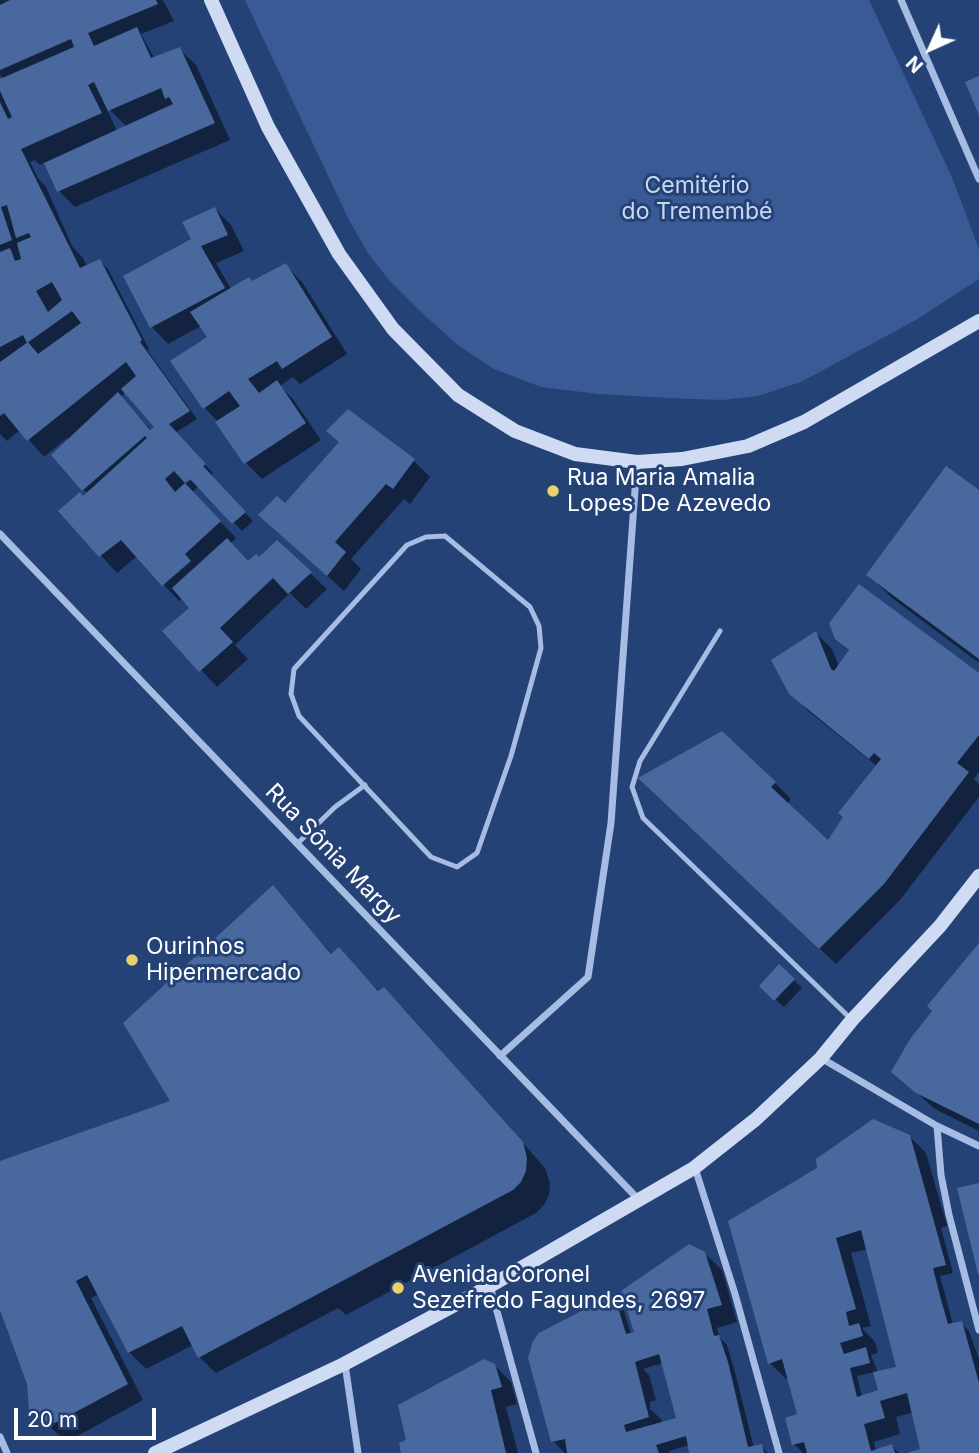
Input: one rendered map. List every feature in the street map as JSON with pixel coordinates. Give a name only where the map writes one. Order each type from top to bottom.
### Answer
[{"type":"main road","points":[[211,0],[268,127],[339,254],[393,329],[458,395],[515,431],[575,454],[637,462],[682,459],[748,446],[804,422],[979,321]]},
{"type":"main road","points":[[155,1453],[344,1364],[490,1286],[694,1168],[756,1119],[821,1058],[852,1020],[940,926],[979,876]]},
{"type":"street","points":[[901,0],[979,179]]},
{"type":"street","points":[[500,1056],[588,977],[611,823],[637,462]]},
{"type":"street","name":"Rua Sônia Margy","points":[[0,534],[639,1201]]},
{"type":"street","points":[[821,1058],[937,1126],[979,1146]]},
{"type":"street","points":[[937,1126],[941,1175],[949,1215],[979,1331]]},
{"type":"street","points":[[694,1168],[735,1294],[779,1453]]},
{"type":"street","points":[[490,1286],[536,1453]]},
{"type":"street","points":[[344,1364],[358,1453]]},
{"type":"street","points":[[0,1437],[7,1453]]},
{"type":"lane","points":[[445,536],[530,607],[539,626],[541,648],[511,756],[477,853],[457,867],[431,857],[365,785],[299,716],[291,694],[294,669],[407,545],[426,537],[445,536]]},
{"type":"lane","points":[[720,631],[640,761],[632,787],[643,818],[852,1020]]},
{"type":"lane","points":[[297,844],[335,807],[365,785]]},
{"type":"green space","name":"Cemitério do Tremembé","points":[[245,0],[869,0],[951,175],[979,249],[979,279],[916,320],[801,382],[758,396],[722,400],[668,398],[541,387],[494,369],[459,346],[388,279],[368,253],[349,220]]},
{"type":"building","points":[[10,0],[156,0],[158,4],[88,33],[94,46],[137,27],[151,58],[180,47],[215,123],[57,192],[44,163],[173,104],[169,97],[165,99],[161,88],[108,111],[94,82],[88,85],[102,113],[21,149],[80,268],[100,259],[142,340],[140,342],[190,411],[169,424],[246,512],[232,524],[190,479],[185,483],[221,521],[185,554],[191,561],[162,586],[121,540],[99,557],[58,511],[80,492],[83,496],[147,438],[145,436],[82,491],[51,455],[118,392],[150,430],[154,427],[121,389],[136,376],[126,362],[27,441],[4,413],[0,416],[0,362],[27,343],[23,335],[0,347],[0,252],[10,248],[15,261],[21,259],[17,243],[31,237],[29,233],[16,238],[7,205],[1,207],[12,240],[0,245],[0,102],[8,119],[12,117],[0,91],[0,79],[74,47],[71,39],[0,70],[0,5]],"holes":[[[52,282],[62,300],[48,312],[36,291]],[[72,311],[81,323],[38,354],[28,342]],[[174,471],[185,483],[175,492],[165,479]]]},
{"type":"building","points":[[979,76],[979,115],[965,82]]},
{"type":"building","points":[[215,207],[228,235],[201,246],[225,288],[150,328],[123,276],[191,239],[182,222]]},
{"type":"building","points":[[286,263],[332,337],[282,369],[277,361],[248,379],[259,393],[277,380],[306,423],[244,464],[215,422],[240,406],[229,391],[203,409],[170,361],[207,337],[190,312],[249,277],[252,281]]},
{"type":"building","points":[[348,409],[415,459],[393,489],[386,484],[335,542],[346,552],[327,576],[258,515],[277,496],[285,503],[339,442],[326,431]]},
{"type":"building","points":[[946,466],[979,490],[979,659],[866,575]]},
{"type":"building","points":[[227,538],[248,561],[256,554],[259,557],[277,540],[312,572],[288,594],[273,578],[220,628],[233,642],[199,672],[162,631],[189,608],[172,588]]},
{"type":"building","points":[[859,584],[979,673],[979,735],[957,763],[969,772],[884,884],[819,949],[638,778],[722,731],[776,782],[771,787],[828,840],[843,817],[838,813],[881,759],[874,753],[869,759],[789,694],[771,660],[816,631],[834,671],[849,650],[835,639],[829,623]]},
{"type":"building","points":[[273,885],[331,954],[339,947],[378,991],[384,987],[523,1142],[527,1158],[526,1171],[513,1190],[198,1358],[182,1326],[128,1353],[87,1275],[76,1281],[128,1384],[55,1423],[42,1421],[29,1411],[27,1384],[0,1310],[0,1161],[170,1101],[123,1023]]},
{"type":"building","points":[[979,943],[979,1124],[916,1093],[891,1072],[910,1039],[932,1011],[927,1006]]},
{"type":"building","points":[[779,964],[795,979],[774,1001],[759,986]]},
{"type":"building","points":[[873,1119],[910,1135],[946,1265],[933,1268],[940,1296],[948,1324],[962,1321],[979,1383],[979,1453],[907,1453],[920,1449],[907,1393],[880,1401],[885,1418],[864,1424],[871,1451],[892,1444],[895,1453],[807,1453],[804,1442],[792,1445],[785,1418],[797,1414],[782,1359],[768,1364],[728,1221],[817,1168],[816,1159]],"holes":[[[861,1230],[896,1367],[873,1372],[878,1390],[857,1397],[850,1368],[870,1363],[866,1347],[844,1354],[840,1343],[863,1336],[859,1323],[849,1326],[846,1312],[856,1309],[836,1238]]]},
{"type":"building","points":[[979,1183],[979,1274],[978,1274],[957,1188]]},
{"type":"building","points":[[689,1244],[705,1252],[722,1305],[707,1309],[714,1336],[719,1335],[728,1362],[748,1447],[762,1444],[764,1453],[689,1453],[686,1436],[656,1445],[659,1453],[567,1453],[565,1439],[551,1442],[528,1358],[533,1341],[539,1333],[614,1294],[626,1334],[634,1332],[621,1291]],"holes":[[[659,1354],[676,1418],[626,1432],[624,1425],[649,1417],[635,1362]]]},
{"type":"building","points":[[484,1359],[495,1364],[502,1387],[491,1390],[506,1453],[401,1453],[399,1443],[406,1440],[398,1405]]},
{"type":"place","name":"Rua Maria Amalia Lopes De Azevedo","points":[[553,491]]},
{"type":"place","name":"Ourinhos Hipermercado","points":[[132,960]]},
{"type":"place","name":"Avenida Coronel Sezefredo Fagundes, 2697","points":[[398,1288]]}]
